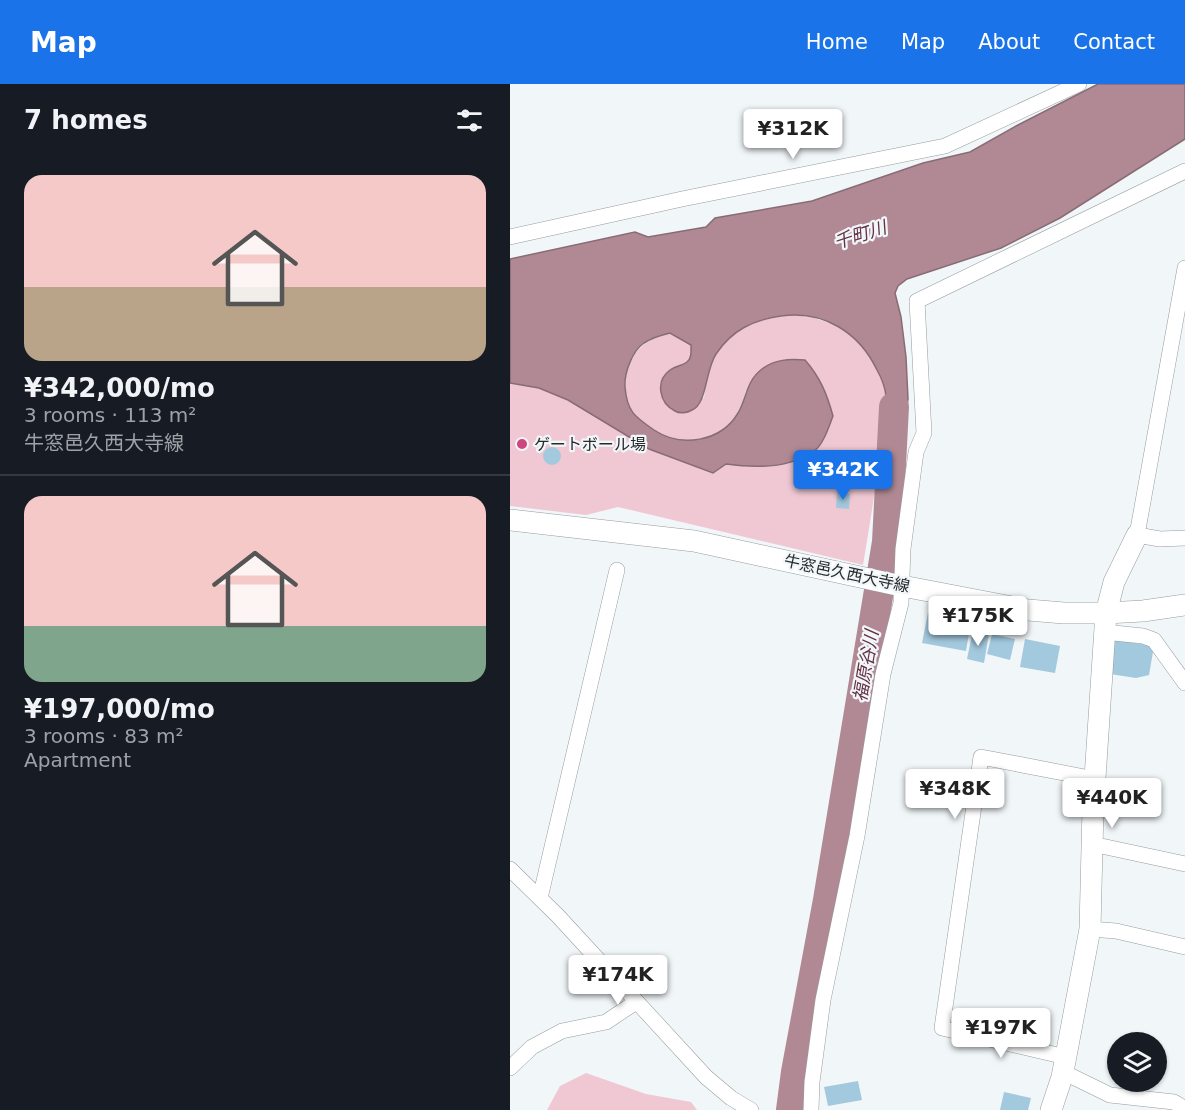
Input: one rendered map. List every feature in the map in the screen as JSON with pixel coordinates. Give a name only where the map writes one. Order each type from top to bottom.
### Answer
[{"type":"main road","name":"牛窓邑久西大寺線","points":[[510,520],[694,541],[900,585],[1028,610],[1064,613],[1105,623],[1143,611],[1185,605]]},
{"type":"main road","points":[[1051,1110],[1065,1064],[1090,930],[1095,779],[1105,623],[1114,582],[1137,536]]},
{"type":"street","points":[[510,237],[945,146],[1079,84]]},
{"type":"street","points":[[811,1110],[812,1082],[823,1000],[857,836],[883,674],[901,603],[903,549],[916,452],[924,434],[917,301],[1185,171]]},
{"type":"street","points":[[1185,268],[1137,536],[1160,539],[1185,538]]},
{"type":"street","points":[[540,898],[617,570]]},
{"type":"street","points":[[1105,623],[1154,640],[1185,683]]},
{"type":"street","points":[[1095,779],[981,757],[942,1028],[1065,1064],[1110,1095],[1174,1102],[1185,1109]]},
{"type":"street","points":[[1092,844],[1185,864]]},
{"type":"street","points":[[510,869],[540,898],[706,1077],[731,1098],[751,1110]]},
{"type":"street","points":[[1090,930],[1116,932],[1185,947]]},
{"type":"street","points":[[510,1068],[532,1047],[562,1031],[606,1022],[636,1002]]},
{"type":"shaded area","points":[[791,315],[825,321],[852,336],[873,360],[886,392],[886,426],[863,565],[618,507],[586,515],[510,506],[510,383],[539,388],[568,400],[648,449],[713,473],[726,463],[749,467],[746,390],[734,417],[716,433],[694,440],[671,438],[650,429],[634,414],[625,394],[628,370],[643,345],[654,338],[670,333],[691,345],[691,354],[687,362],[704,399],[712,362],[719,349],[729,338],[755,323]]},
{"type":"shaded area","points":[[586,1073],[646,1094],[691,1102],[697,1110],[547,1110],[560,1086]]},
{"type":"water","name":"千町川","points":[[1098,84],[1185,84],[1185,139],[1060,218],[1001,248],[907,279],[898,286],[895,293],[901,317],[906,357],[908,399],[903,431],[893,449],[885,428],[887,404],[885,389],[869,357],[850,335],[838,326],[811,317],[796,315],[771,318],[752,323],[736,332],[716,354],[701,401],[697,407],[688,412],[679,413],[665,403],[661,386],[662,380],[670,370],[689,360],[691,345],[670,333],[650,340],[636,351],[626,376],[625,387],[628,402],[637,417],[665,436],[676,439],[700,439],[711,436],[731,423],[753,379],[762,369],[782,360],[805,360],[822,386],[833,416],[817,449],[793,462],[771,466],[726,464],[713,473],[649,449],[568,400],[539,388],[510,383],[510,259],[635,232],[648,237],[706,227],[715,218],[812,201],[923,163],[970,152]]},
{"type":"building","points":[[552,447],[560,452],[561,456],[556,464],[552,465],[544,460],[543,456],[548,448]]},
{"type":"building","points":[[837,492],[850,494],[849,509],[836,508]]},
{"type":"building","points":[[928,613],[971,621],[966,651],[922,643]]},
{"type":"building","points":[[973,630],[989,634],[984,663],[967,659]]},
{"type":"building","points":[[992,634],[1015,639],[1010,660],[987,654]]},
{"type":"building","points":[[1025,639],[1060,646],[1055,673],[1020,667]]},
{"type":"building","points":[[1115,640],[1154,646],[1149,675],[1136,678],[1110,674]]},
{"type":"building","points":[[858,1081],[862,1100],[828,1106],[824,1087]]},
{"type":"building","points":[[1004,1092],[1031,1098],[1028,1110],[1000,1110]]},
{"type":"waterway","name":"福原谷川","points":[[791,1110],[887,542],[894,407]]},
{"type":"place","name":"ゲートボール場","points":[[522,444]]}]
